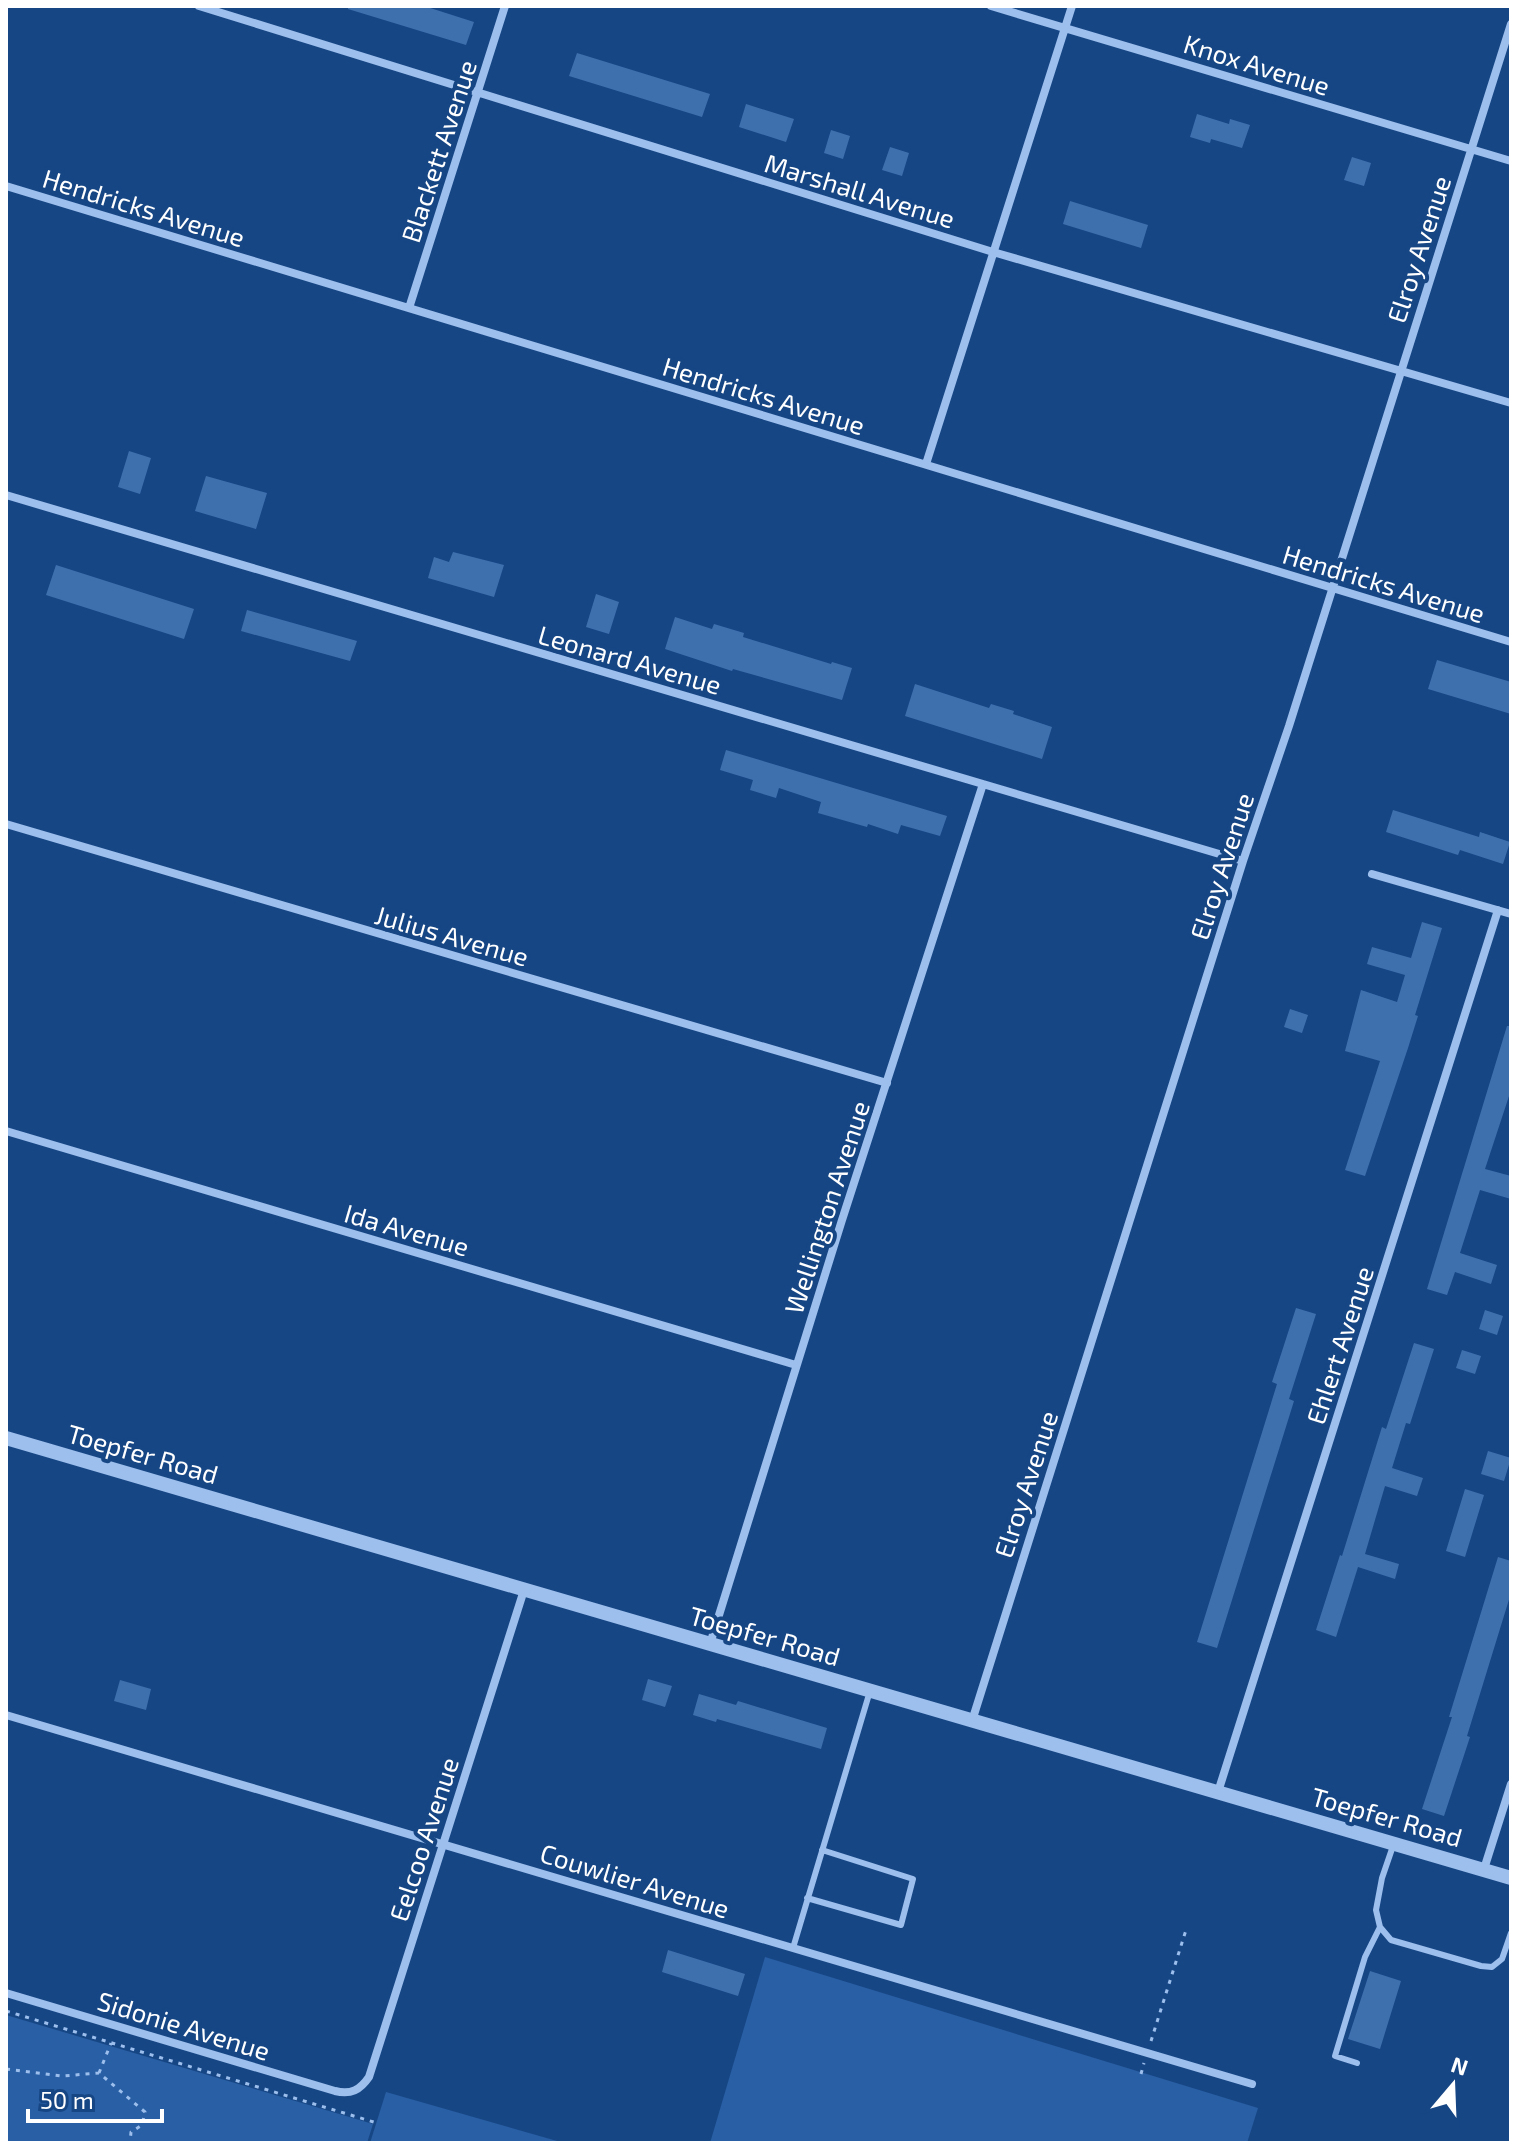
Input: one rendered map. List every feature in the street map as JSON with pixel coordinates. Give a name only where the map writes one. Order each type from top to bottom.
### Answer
[{"type":"street","name":"Marshall Avenue","points":[[199,6],[993,252],[1511,403]]},
{"type":"street","name":"Blackett Avenue","points":[[409,308],[505,6]]},
{"type":"street","name":"Knox Avenue","points":[[991,6],[1511,161]]},
{"type":"street","points":[[926,464],[1072,6]]},
{"type":"street","name":"Elroy Avenue","points":[[972,1721],[1511,24]]},
{"type":"street","name":"Hendricks Avenue","points":[[6,186],[1511,642]]},
{"type":"street","name":"Leonard Avenue","points":[[6,495],[1243,861]]},
{"type":"street","name":"Wellington Avenue","points":[[710,1644],[796,1365],[983,784]]},
{"type":"street","name":"Julius Avenue","points":[[6,824],[887,1083]]},
{"type":"street","points":[[1372,874],[1511,914]]},
{"type":"street","name":"Ehlert Avenue","points":[[1218,1792],[1498,910]]},
{"type":"street","name":"Ida Avenue","points":[[6,1131],[796,1365]]},
{"type":"street","name":"Toepfer Road","points":[[6,1438],[1511,1878]]},
{"type":"street","name":"Eelcoo Avenue","points":[[351,2093],[362,2087],[369,2077],[524,1590]]},
{"type":"street","name":"Couwlier Avenue","points":[[6,1715],[1252,2084]]},
{"type":"street","points":[[1484,1869],[1511,1784]]},
{"type":"street","name":"Sidonie Avenue","points":[[6,1993],[335,2091],[351,2093]]},
{"type":"lane","points":[[793,1948],[870,1691]]},
{"type":"lane","points":[[1394,1843],[1376,1910],[1380,1927],[1391,1940],[1492,1967],[1502,1959],[1511,1933]]},
{"type":"lane","points":[[807,1898],[901,1925],[913,1879],[822,1850]]},
{"type":"lane","points":[[1357,2063],[1335,2056],[1365,1957],[1380,1927]]},
{"type":"path","points":[[1151,2040],[1186,1930]]},
{"type":"path","points":[[6,2011],[377,2123]]},
{"type":"path","points":[[99,2073],[111,2043]]},
{"type":"path","points":[[1141,2074],[1145,2062]]},
{"type":"path","points":[[6,2069],[62,2076],[99,2073],[145,2112],[142,2125],[131,2132],[130,2143]]},
{"type":"shaded area","points":[[765,1957],[1258,2108],[1247,2143],[710,2143]]},
{"type":"shaded area","points":[[6,2015],[373,2124],[367,2143],[6,2143]]},
{"type":"shaded area","points":[[386,2092],[564,2143],[370,2143]]},
{"type":"building","points":[[348,6],[424,6],[474,22],[466,45],[348,9]]},
{"type":"building","points":[[577,53],[710,94],[702,117],[569,76]]},
{"type":"building","points":[[746,104],[794,119],[786,142],[739,127]]},
{"type":"building","points":[[1197,114],[1229,124],[1230,119],[1250,125],[1242,148],[1190,137]]},
{"type":"building","points":[[831,130],[850,136],[843,159],[824,153]]},
{"type":"building","points":[[890,147],[909,153],[902,176],[882,170]]},
{"type":"building","points":[[1352,157],[1371,163],[1364,186],[1344,180]]},
{"type":"building","points":[[1070,201],[1148,225],[1141,248],[1063,224]]},
{"type":"building","points":[[129,451],[151,458],[140,494],[118,487]]},
{"type":"building","points":[[206,476],[267,493],[256,529],[195,511]]},
{"type":"building","points":[[453,552],[504,565],[494,597],[428,578],[434,557],[449,562]]},
{"type":"building","points":[[56,565],[194,609],[184,639],[46,595]]},
{"type":"building","points":[[596,594],[619,602],[609,634],[586,627]]},
{"type":"building","points":[[247,610],[357,641],[350,661],[241,631]]},
{"type":"building","points":[[675,617],[712,629],[714,624],[744,633],[743,637],[852,668],[842,700],[732,671],[665,649]]},
{"type":"building","points":[[1437,660],[1511,682],[1511,714],[1428,689]]},
{"type":"building","points":[[915,684],[989,708],[991,704],[1014,711],[1013,714],[1052,727],[1042,759],[905,716]]},
{"type":"building","points":[[726,750],[947,816],[940,836],[901,825],[898,834],[818,813],[821,802],[779,788],[776,798],[750,790],[753,780],[720,770]]},
{"type":"building","points":[[1393,810],[1479,837],[1480,832],[1510,842],[1503,864],[1460,850],[1458,855],[1386,832]]},
{"type":"building","points":[[1422,922],[1442,928],[1415,1015],[1418,1016],[1365,1176],[1345,1170],[1380,1061],[1345,1051],[1361,990],[1397,1002],[1405,975],[1367,964],[1372,947],[1411,958]]},
{"type":"building","points":[[1290,1009],[1308,1015],[1302,1033],[1284,1027]]},
{"type":"building","points":[[1507,1026],[1511,1026],[1511,1090],[1485,1169],[1511,1176],[1511,1199],[1480,1190],[1460,1253],[1497,1265],[1491,1284],[1455,1272],[1447,1295],[1427,1289]]},
{"type":"building","points":[[1296,1308],[1316,1314],[1289,1399],[1294,1401],[1217,1648],[1197,1642],[1277,1384],[1272,1382]]},
{"type":"building","points":[[1485,1310],[1503,1316],[1497,1335],[1479,1329]]},
{"type":"building","points":[[1414,1343],[1434,1349],[1392,1468],[1423,1478],[1417,1496],[1385,1486],[1365,1554],[1399,1564],[1395,1579],[1358,1567],[1336,1637],[1316,1630],[1382,1427],[1386,1429]]},
{"type":"building","points":[[1462,1350],[1481,1356],[1475,1374],[1456,1368]]},
{"type":"building","points":[[1488,1451],[1511,1458],[1504,1481],[1481,1474]]},
{"type":"building","points":[[1465,1489],[1484,1495],[1465,1557],[1446,1551]]},
{"type":"building","points":[[1498,1557],[1511,1561],[1511,1593],[1444,1816],[1422,1809]]},
{"type":"building","points":[[648,1679],[672,1686],[665,1707],[642,1700]]},
{"type":"building","points":[[120,1680],[151,1689],[146,1710],[114,1701]]},
{"type":"building","points":[[699,1694],[736,1705],[738,1701],[827,1728],[821,1749],[693,1715]]},
{"type":"building","points":[[668,1950],[745,1974],[738,1996],[662,1972]]},
{"type":"building","points":[[1370,1971],[1401,1981],[1380,2049],[1348,2039]]}]
